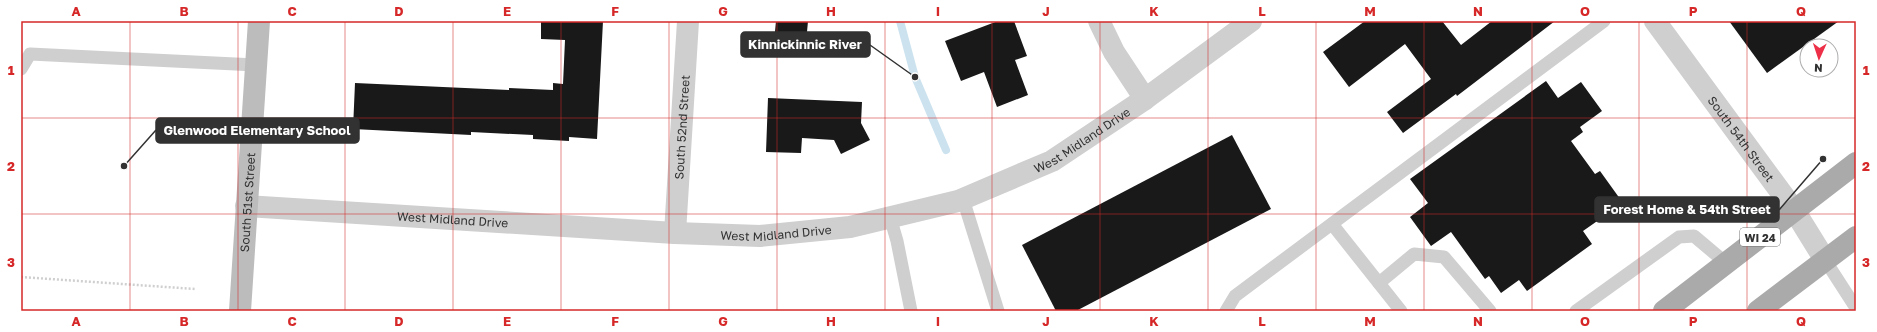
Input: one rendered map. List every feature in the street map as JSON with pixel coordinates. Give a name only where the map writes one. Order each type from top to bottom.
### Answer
[{"type":"main road","name":"WI 24","points":[[1664,311],[1856,163]]},
{"type":"main road","points":[[1758,311],[1856,237]]},
{"type":"street","name":"South 51st Street","points":[[240,311],[259,21]]},
{"type":"street","name":"South 52nd Street","points":[[675,233],[688,21]]},
{"type":"street","points":[[1099,21],[1114,52],[1145,99]]},
{"type":"street","name":"West Midland Drive","points":[[246,206],[675,233],[760,236],[850,227],[963,199],[1052,161],[1145,99],[1251,21]]},
{"type":"street","name":"South 54th Street","points":[[1655,21],[1794,210],[1825,260]]},
{"type":"lane","points":[[1226,311],[1235,296],[1604,21]]},
{"type":"lane","points":[[21,69],[30,54],[256,65]]},
{"type":"lane","points":[[963,199],[998,311]]},
{"type":"lane","points":[[890,217],[897,240],[911,311]]},
{"type":"lane","points":[[1332,224],[1401,311]]},
{"type":"lane","points":[[1576,311],[1679,236],[1694,236],[1726,263]]},
{"type":"lane","points":[[1378,283],[1414,254],[1444,257],[1490,311]]},
{"type":"lane","points":[[1825,260],[1856,308]]},
{"type":"path","points":[[21,277],[195,289]]},
{"type":"building","points":[[541,21],[603,21],[597,139],[569,137],[569,141],[533,139],[533,135],[471,132],[471,135],[353,129],[355,83],[509,90],[509,88],[553,90],[553,83],[563,84],[565,40],[541,39]]},
{"type":"building","points":[[776,21],[808,21],[805,54],[773,52]]},
{"type":"building","points":[[998,21],[1014,21],[1027,56],[1015,60],[1028,95],[997,107],[984,72],[961,81],[945,41]]},
{"type":"building","points":[[1365,21],[1442,21],[1461,45],[1492,21],[1555,21],[1457,96],[1456,94],[1403,133],[1387,112],[1431,79],[1405,44],[1349,87],[1323,52]]},
{"type":"building","points":[[1729,21],[1839,21],[1815,38],[1799,38],[1799,50],[1767,73]]},
{"type":"building","points":[[1546,81],[1558,98],[1581,82],[1602,111],[1580,127],[1583,132],[1571,141],[1595,174],[1600,171],[1623,203],[1583,231],[1592,244],[1527,291],[1519,280],[1501,293],[1489,276],[1485,279],[1451,232],[1431,246],[1410,217],[1428,203],[1410,179]]},
{"type":"building","points":[[768,98],[862,102],[861,123],[870,140],[841,154],[834,140],[802,138],[801,153],[766,152]]},
{"type":"building","points":[[1232,135],[1271,209],[1076,311],[1056,311],[1022,245]]},
{"type":"waterway","points":[[900,21],[915,77],[946,150]]},
{"type":"place","name":"Kinnickinnic River","points":[[915,77]]},
{"type":"place","name":"Forest Home & 54th Street","points":[[1823,159]]},
{"type":"place","name":"Glenwood Elementary School","points":[[124,166]]}]
